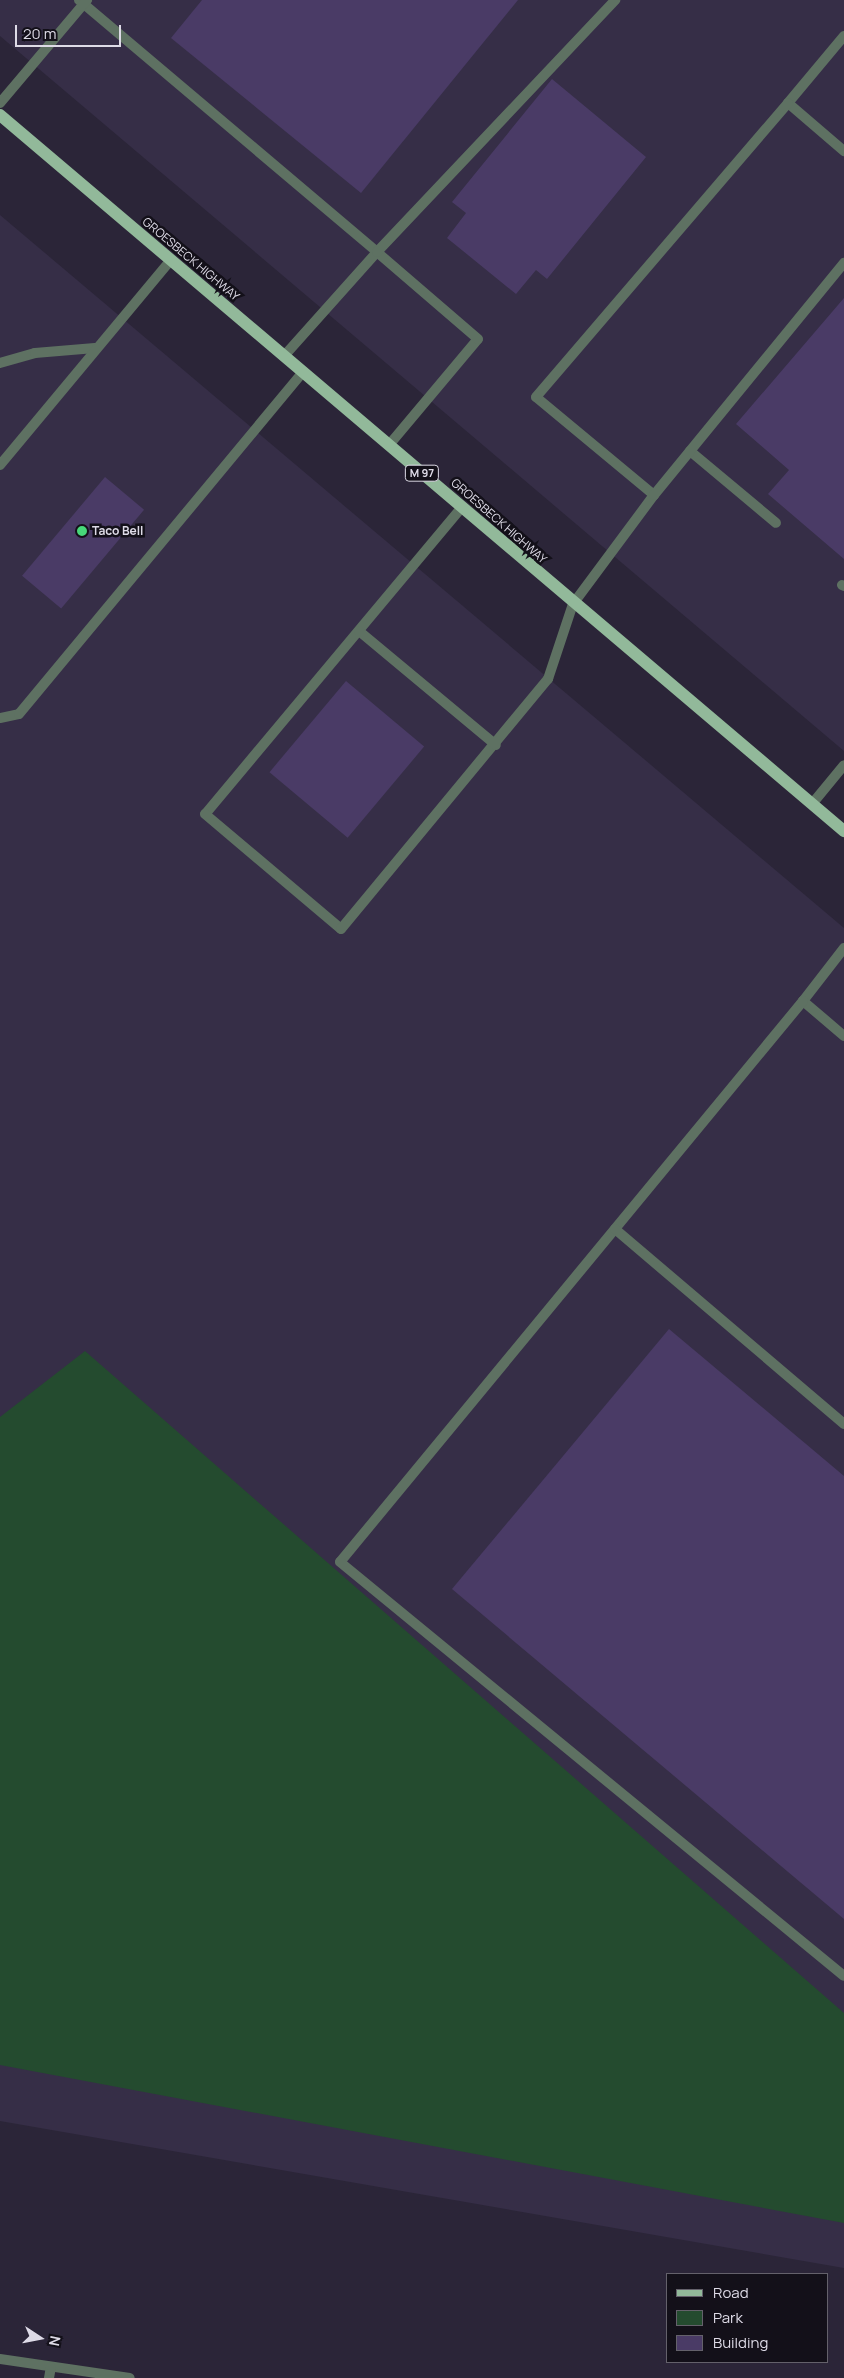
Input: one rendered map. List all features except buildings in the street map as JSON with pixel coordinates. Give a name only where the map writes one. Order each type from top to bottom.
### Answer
[{"type":"main road","name":"GROESBECK HIGHWAY","points":[[0,115],[390,445],[573,604],[844,832]]},
{"type":"street","points":[[284,356],[377,252],[615,0]]},
{"type":"street","points":[[0,103],[83,1],[478,339],[390,445]]},
{"type":"street","points":[[654,495],[536,397],[844,36]]},
{"type":"street","points":[[788,103],[844,152]]},
{"type":"street","points":[[0,465],[95,348],[172,260]]},
{"type":"street","points":[[462,507],[205,814],[341,929],[496,745],[548,679],[573,604],[654,495],[844,263]]},
{"type":"street","points":[[0,363],[35,353],[95,348]]},
{"type":"street","points":[[0,718],[19,714],[302,372]]},
{"type":"street","points":[[690,451],[776,523]]},
{"type":"street","points":[[359,631],[496,745]]},
{"type":"street","points":[[812,804],[844,765]]},
{"type":"street","points":[[844,948],[803,1001],[340,1562],[844,1976]]},
{"type":"street","points":[[803,1001],[844,1036]]},
{"type":"street","points":[[615,1229],[844,1424]]},
{"type":"street","points":[[0,2359],[130,2378]]},
{"type":"street","points":[[50,2378],[51,2367]]},
{"type":"shaded area","points":[[0,0],[844,0],[844,751],[0,36]]},
{"type":"shaded area","points":[[0,215],[844,928],[844,2268],[0,2121]]},
{"type":"green space","points":[[85,1351],[844,2013],[844,2223],[0,2065],[0,1417]]},
{"type":"place","name":"Taco Bell","points":[[82,531]]}]
